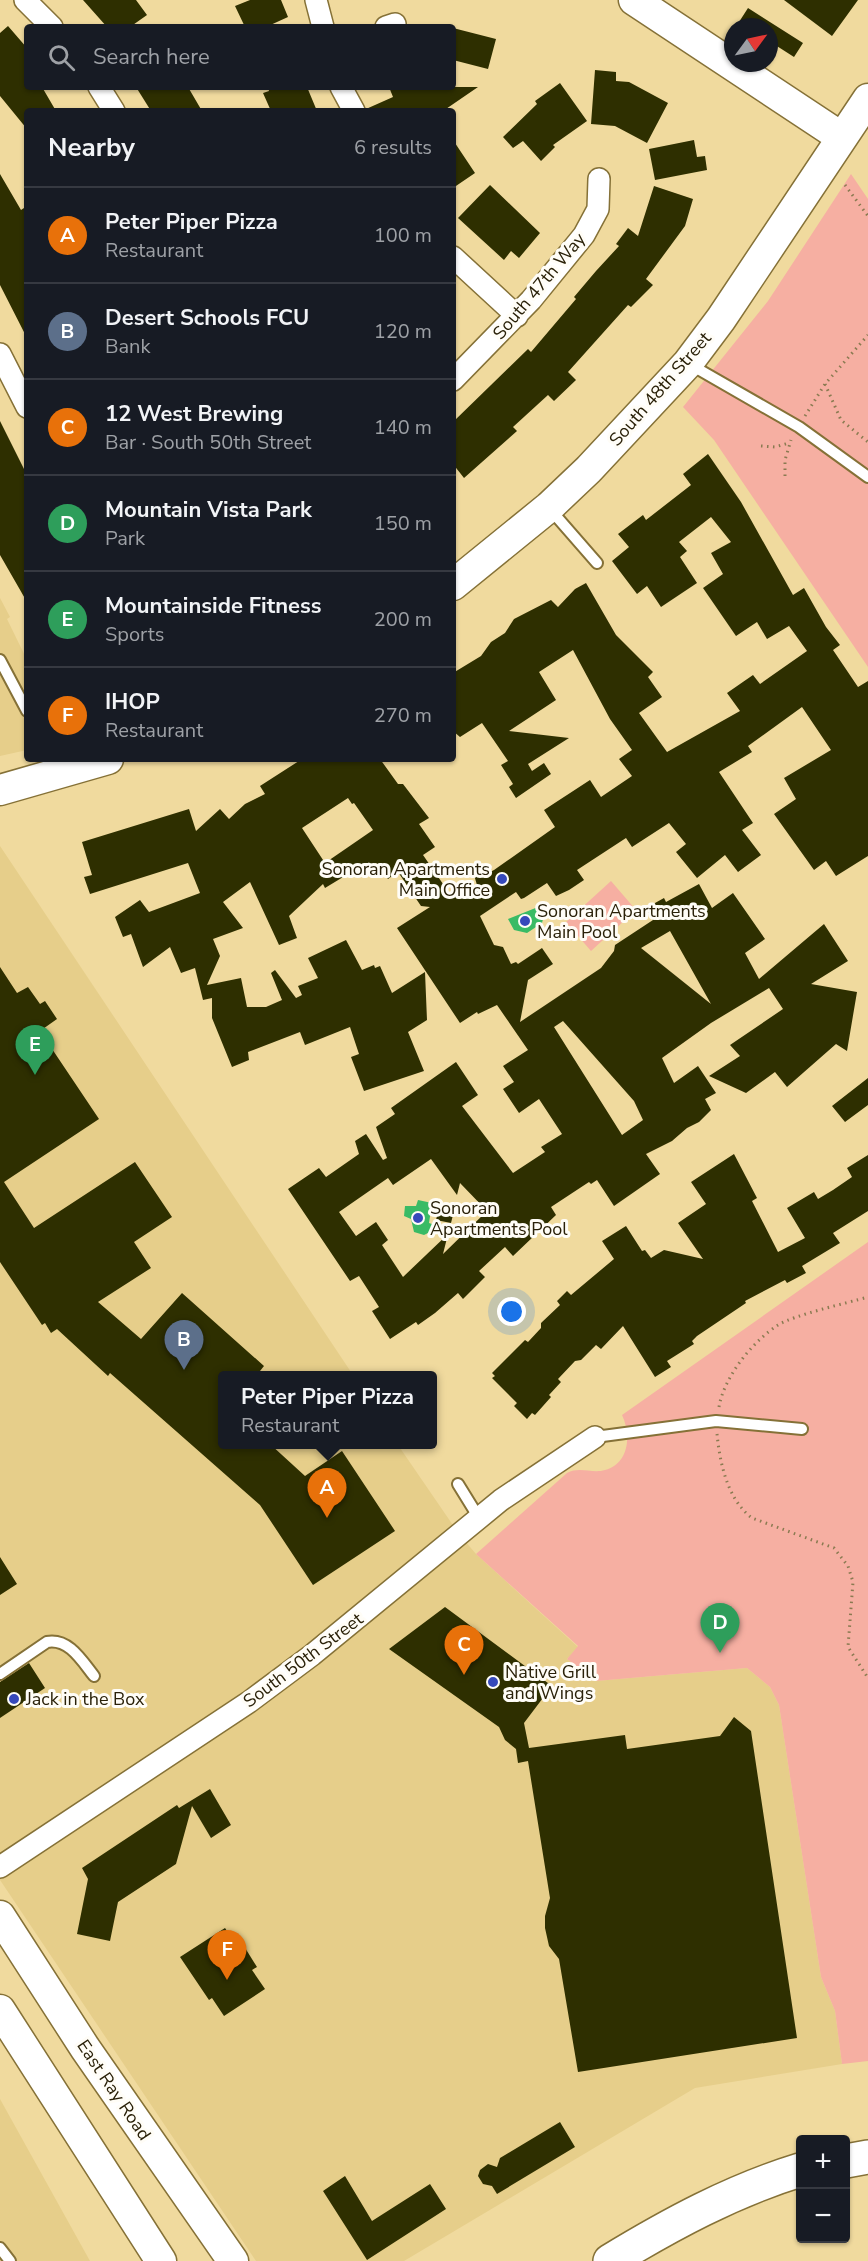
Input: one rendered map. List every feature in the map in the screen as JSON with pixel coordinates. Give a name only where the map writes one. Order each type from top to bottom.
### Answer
[{"type":"highway","points":[[850,2160],[868,2157]]},
{"type":"highway","points":[[610,2261],[662,2230],[737,2192],[796,2172]]},
{"type":"main road","points":[[634,0],[841,137]]},
{"type":"main road","name":"South 48th Street","points":[[456,583],[549,507],[589,469],[688,363],[721,319],[868,99]]},
{"type":"main road","points":[[0,790],[45,773],[94,762]]},
{"type":"main road","name":"East Ray Road","points":[[0,1916],[91,2057],[233,2261]]},
{"type":"main road","points":[[0,2010],[161,2261]]},
{"type":"street","points":[[25,0],[49,24]]},
{"type":"street","points":[[316,0],[322,24]]},
{"type":"street","points":[[101,90],[112,108]]},
{"type":"street","points":[[343,90],[352,108]]},
{"type":"street","name":"South 47th Way","points":[[456,377],[517,316],[584,235],[598,209],[599,179]]},
{"type":"street","points":[[456,260],[517,316]]},
{"type":"street","points":[[0,354],[24,401]]},
{"type":"street","name":"South 50th Street","points":[[0,1867],[249,1702],[312,1655],[479,1518],[595,1437]]},
{"type":"lane","points":[[688,363],[798,427],[868,477]]},
{"type":"lane","points":[[549,507],[597,563]]},
{"type":"lane","points":[[0,660],[24,705]]},
{"type":"lane","points":[[595,1437],[716,1421],[802,1429]]},
{"type":"lane","points":[[458,1484],[479,1518]]},
{"type":"lane","points":[[0,1674],[47,1642],[54,1641],[68,1645],[94,1676]]},
{"type":"lane","points":[[0,2248],[10,2261]]},
{"type":"path","points":[[845,185],[868,216]]},
{"type":"path","points":[[808,411],[825,384],[868,336]]},
{"type":"path","points":[[825,384],[841,420],[868,442]]},
{"type":"path","points":[[761,446],[775,447],[789,443],[785,460],[785,476]]},
{"type":"path","points":[[868,1297],[779,1324],[750,1351],[722,1390],[716,1421],[720,1462],[728,1484],[743,1511],[752,1518],[834,1548],[848,1566],[853,1582],[848,1647],[868,1678]]},
{"type":"shaded area","points":[[851,174],[868,199],[868,667],[714,440],[683,407],[768,301]]},
{"type":"shaded area","points":[[0,598],[10,617],[7,619],[24,654],[24,751],[0,756]]},
{"type":"shaded area","points":[[0,846],[350,1371],[218,1371],[218,1449],[401,1449],[459,1534],[476,1554],[578,1647],[567,1659],[596,1681],[747,1668],[770,1687],[779,1705],[821,1977],[835,2011],[842,2064],[695,2088],[404,2261],[256,2261],[0,1880]]},
{"type":"shaded area","points":[[611,881],[636,910],[591,951],[566,922]]},
{"type":"shaded area","name":"Sonoran Apartments Main Pool","points":[[538,907],[544,915],[542,923],[527,933],[514,930],[508,919]]},
{"type":"shaded area","name":"Sonoran Apartments Pool","points":[[418,1200],[432,1203],[429,1223],[435,1225],[434,1230],[424,1235],[414,1232],[411,1219],[404,1216],[405,1206],[416,1206]]},
{"type":"shaded area","points":[[868,1242],[868,2061],[842,2064],[835,2011],[821,1977],[779,1705],[770,1687],[747,1668],[596,1681],[567,1659],[578,1646],[476,1554],[567,1473],[577,1470],[605,1470],[619,1461],[624,1455],[627,1439],[622,1415]]},
{"type":"shaded area","points":[[0,2099],[90,2261],[0,2261]]},
{"type":"building","points":[[83,0],[136,0],[147,15],[134,24],[104,24]]},
{"type":"building","points":[[250,0],[281,0],[288,17],[273,24],[244,24],[235,6]]},
{"type":"building","points":[[784,0],[858,0],[832,36]]},
{"type":"building","points":[[748,8],[764,18],[742,18]]},
{"type":"building","points":[[8,26],[24,45],[24,90],[44,90],[54,108],[24,108],[24,125],[0,96],[0,33]]},
{"type":"building","points":[[778,27],[803,43],[794,57],[778,47]]},
{"type":"building","points":[[456,29],[496,39],[488,69],[456,61]]},
{"type":"building","points":[[595,70],[616,72],[616,81],[629,82],[668,103],[647,143],[615,126],[591,124]]},
{"type":"building","points":[[560,83],[587,121],[553,145],[555,147],[541,161],[523,141],[513,148],[503,137],[537,104],[535,101]]},
{"type":"building","points":[[456,87],[478,87],[447,108],[368,108],[393,97],[390,90],[456,90]]},
{"type":"building","points":[[138,90],[190,90],[200,108],[149,108]]},
{"type":"building","points":[[308,90],[316,108],[270,108],[263,93]]},
{"type":"building","points":[[694,140],[697,157],[705,156],[707,170],[655,180],[649,149]]},
{"type":"building","points":[[456,144],[475,173],[456,186]]},
{"type":"building","points":[[0,174],[21,210],[24,208],[24,332],[0,285]]},
{"type":"building","points":[[490,185],[540,233],[519,258],[511,251],[504,260],[458,218]]},
{"type":"building","points":[[654,186],[693,199],[685,226],[646,279],[653,285],[631,307],[628,305],[568,372],[576,380],[554,401],[548,395],[513,427],[517,431],[464,478],[456,468],[456,419],[528,349],[531,352],[576,299],[574,297],[619,246],[616,244],[628,228],[638,236]]},
{"type":"building","points":[[0,421],[24,469],[24,597],[0,555]]},
{"type":"building","points":[[708,454],[741,502],[793,595],[804,588],[826,627],[840,645],[833,650],[858,687],[868,681],[868,856],[836,876],[826,861],[814,870],[774,814],[796,799],[784,778],[831,750],[802,707],[748,746],[752,752],[719,772],[753,823],[742,830],[761,855],[738,872],[725,855],[697,878],[676,852],[686,844],[669,823],[632,847],[626,838],[577,870],[584,880],[569,890],[556,896],[547,883],[521,899],[516,892],[480,916],[494,945],[503,947],[511,964],[516,962],[518,964],[542,948],[553,964],[528,980],[520,1022],[601,968],[614,951],[615,945],[653,920],[646,908],[664,898],[666,902],[699,884],[712,908],[733,893],[765,939],[745,953],[759,979],[824,924],[848,961],[811,984],[857,992],[847,1051],[836,1044],[787,1087],[775,1072],[746,1093],[709,1076],[740,1056],[730,1045],[783,1009],[769,988],[711,1023],[662,1058],[674,1083],[698,1066],[716,1093],[705,1099],[711,1110],[699,1122],[687,1128],[672,1141],[646,1154],[660,1174],[614,1206],[597,1180],[591,1184],[589,1182],[551,1207],[556,1215],[513,1256],[505,1247],[479,1271],[485,1277],[463,1299],[458,1293],[418,1325],[416,1322],[390,1339],[372,1311],[379,1307],[359,1276],[350,1281],[288,1189],[319,1168],[326,1177],[359,1154],[355,1141],[366,1134],[383,1160],[387,1158],[376,1127],[395,1114],[391,1108],[456,1062],[478,1095],[462,1106],[513,1173],[545,1152],[541,1147],[562,1134],[539,1099],[519,1113],[503,1089],[514,1082],[503,1066],[528,1050],[497,1005],[478,1014],[477,1012],[460,1023],[397,928],[430,907],[421,906],[398,872],[388,879],[376,863],[361,873],[358,868],[325,888],[323,884],[289,916],[297,938],[279,945],[250,882],[223,902],[243,928],[213,939],[220,956],[207,985],[241,978],[247,1007],[266,1007],[282,1000],[271,973],[275,970],[296,998],[302,995],[298,986],[318,978],[308,958],[346,940],[362,970],[374,965],[375,968],[380,966],[392,993],[425,972],[427,1020],[408,1032],[424,1071],[364,1091],[351,1057],[359,1054],[350,1027],[305,1045],[300,1032],[248,1052],[249,1060],[232,1067],[212,1018],[212,998],[203,1000],[195,968],[181,973],[170,947],[143,967],[131,934],[123,937],[115,917],[140,900],[149,912],[200,893],[188,863],[90,894],[84,877],[92,875],[82,842],[189,809],[196,831],[220,809],[229,819],[245,804],[265,794],[260,786],[297,762],[382,762],[398,784],[403,784],[429,818],[419,824],[435,847],[423,855],[452,897],[477,885],[474,875],[487,867],[490,872],[494,870],[555,827],[544,810],[590,780],[601,797],[632,776],[619,759],[632,750],[610,719],[573,650],[539,672],[556,700],[509,731],[569,738],[528,764],[532,771],[544,763],[551,774],[516,798],[509,787],[513,784],[501,765],[508,761],[482,723],[460,737],[456,734],[456,671],[481,656],[491,642],[505,633],[514,619],[551,600],[558,607],[575,589],[586,583],[616,635],[653,672],[648,677],[662,697],[639,713],[667,752],[740,711],[727,693],[753,675],[760,684],[807,651],[789,626],[767,639],[757,622],[736,636],[703,588],[723,574],[711,553],[731,542],[711,517],[679,542],[687,551],[680,557],[697,583],[661,607],[647,586],[637,594],[612,561],[629,547],[618,534],[643,515],[646,520],[691,485],[683,474]],"holes":[[[348,798],[373,830],[325,863],[302,828]],[[670,931],[711,1004],[641,948]],[[563,1021],[634,1101],[643,1120],[622,1135],[554,1027]],[[431,1159],[457,1195],[460,1183],[487,1211],[443,1254],[448,1234],[403,1277],[382,1245],[388,1240],[376,1222],[356,1236],[339,1212],[388,1178],[393,1185]]]},
{"type":"building","points":[[0,967],[17,993],[28,987],[40,1004],[45,1001],[57,1019],[40,1031],[99,1119],[4,1182],[34,1228],[135,1162],[172,1217],[134,1242],[151,1268],[98,1302],[141,1339],[182,1293],[264,1366],[260,1371],[218,1371],[218,1449],[275,1449],[305,1476],[342,1451],[395,1531],[313,1585],[260,1505],[110,1373],[108,1376],[57,1329],[51,1333],[45,1323],[42,1325],[0,1262]]},
{"type":"building","points":[[868,1078],[868,1105],[845,1122],[832,1106]]},
{"type":"building","points":[[734,1154],[757,1198],[752,1201],[778,1252],[805,1238],[787,1208],[814,1192],[818,1199],[833,1190],[852,1177],[847,1168],[868,1155],[868,1211],[833,1233],[840,1243],[802,1266],[806,1273],[787,1283],[785,1280],[745,1301],[746,1303],[697,1336],[692,1341],[694,1344],[667,1361],[671,1367],[655,1377],[623,1326],[601,1349],[596,1345],[581,1360],[575,1361],[558,1379],[561,1382],[549,1395],[551,1397],[535,1415],[532,1413],[527,1419],[514,1406],[517,1403],[492,1378],[495,1376],[492,1373],[525,1340],[528,1342],[541,1328],[541,1323],[560,1305],[557,1301],[567,1291],[571,1295],[614,1259],[602,1241],[626,1226],[642,1251],[645,1250],[651,1258],[664,1250],[703,1259],[678,1223],[706,1204],[691,1182]]},
{"type":"building","points":[[440,1204],[455,1207],[451,1223],[436,1220]]},
{"type":"building","points":[[0,1557],[17,1584],[0,1595]]},
{"type":"building","points":[[445,1607],[552,1686],[524,1723],[529,1748],[625,1735],[627,1749],[720,1736],[734,1717],[751,1731],[797,2038],[578,2072],[559,1959],[549,1946],[545,1928],[545,1916],[550,1898],[528,1761],[518,1763],[516,1749],[505,1740],[499,1727],[389,1649]]},
{"type":"building","name":"Jack in the Box","points":[[29,1663],[45,1688],[0,1718],[0,1682]]},
{"type":"building","points":[[210,1789],[231,1825],[211,1838],[192,1806],[176,1864],[118,1902],[110,1941],[77,1934],[88,1879],[82,1868],[177,1805],[179,1808]]},
{"type":"building","points":[[225,1928],[237,1946],[242,1943],[257,1967],[252,1970],[265,1989],[224,2016],[212,1998],[209,2000],[180,1957]]},
{"type":"building","points":[[560,2122],[575,2147],[497,2194],[492,2186],[483,2184],[478,2176],[480,2170],[488,2164],[497,2167],[500,2158]]},
{"type":"building","points":[[345,2176],[372,2221],[430,2184],[446,2209],[367,2260],[323,2191]]},
{"type":"place","name":"Sonoran Apartments Main Office","points":[[502,879]]},
{"type":"place","name":"Sonoran Apartments Main Pool","points":[[525,921]]},
{"type":"place","name":"Mountainside Fitness","points":[[35,1075]]},
{"type":"place","name":"Sonoran Apartments Pool","points":[[418,1218]]},
{"type":"place","name":"Desert Schools FCU","points":[[184,1370]]},
{"type":"place","name":"Peter Piper Pizza","points":[[327,1518]]},
{"type":"place","name":"Mountain Vista Park","points":[[720,1653]]},
{"type":"place","name":"12 West Brewing","points":[[464,1675]]},
{"type":"place","name":"Native Grill and Wings","points":[[493,1682]]},
{"type":"place","name":"Jack in the Box","points":[[14,1699]]},
{"type":"place","name":"IHOP","points":[[227,1980]]}]
